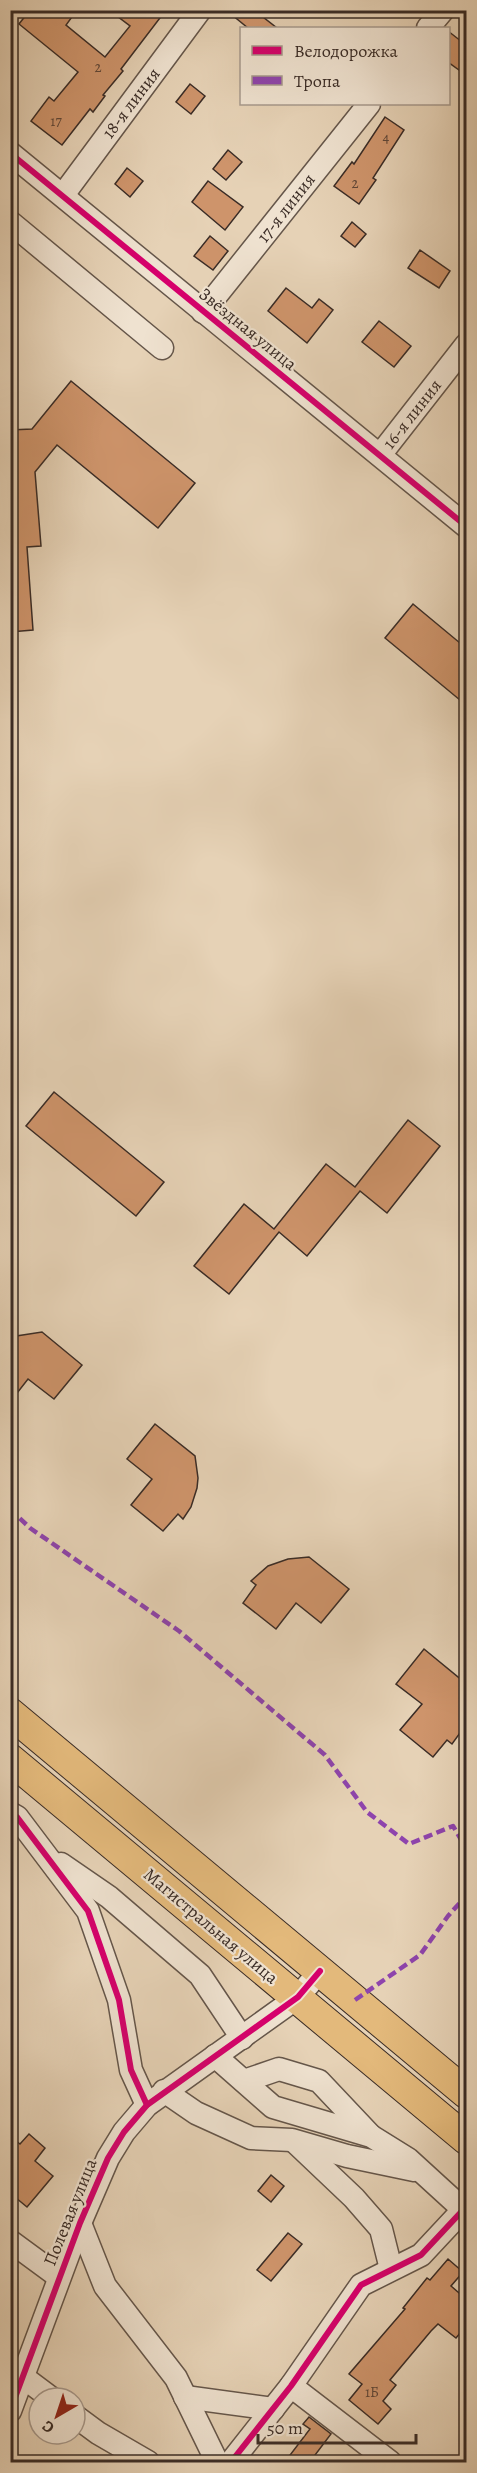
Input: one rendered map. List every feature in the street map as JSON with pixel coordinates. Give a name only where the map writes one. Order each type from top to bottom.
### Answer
[{"type":"main road","name":"Магистральная улица","points":[[10,1713],[466,2094]]},
{"type":"main road","name":"Магистральная улица","points":[[10,1759],[466,2139]]},
{"type":"street","name":"18-я линия","points":[[63,195],[200,10]]},
{"type":"street","points":[[429,27],[442,10]]},
{"type":"street","name":"17-я линия","points":[[203,312],[368,105]]},
{"type":"street","name":"Звёздная улица","points":[[10,153],[466,526]]},
{"type":"street","points":[[10,222],[162,348]]},
{"type":"street","name":"16-я линия","points":[[380,455],[466,345]]},
{"type":"street","points":[[10,1813],[17,1817],[88,1911],[119,2000],[131,2070],[155,2098],[196,2113],[251,2138],[292,2140],[347,2156],[422,2171]]},
{"type":"street","points":[[42,1851],[109,1898],[200,1976],[242,2038]]},
{"type":"street","name":"Полевая улица","points":[[10,2410],[80,2223],[108,2158],[124,2132],[155,2098],[298,1997],[320,1971]]},
{"type":"street","points":[[215,2056],[273,2107],[292,2140],[354,2198],[381,2229],[391,2269]]},
{"type":"street","points":[[231,2463],[291,2386],[361,2285],[421,2255],[465,2211],[408,2159],[371,2136],[319,2081],[279,2069],[244,2081]]},
{"type":"street","points":[[273,2107],[371,2136]]},
{"type":"street","points":[[80,2223],[105,2286],[176,2378],[217,2463]]},
{"type":"street","points":[[10,2241],[59,2277]]},
{"type":"street","points":[[23,2377],[35,2386]]},
{"type":"street","points":[[291,2386],[390,2463]]},
{"type":"street","points":[[185,2397],[273,2409]]},
{"type":"street","points":[[87,2425],[148,2463]]},
{"type":"building","points":[[30,10],[77,10],[66,25],[105,57],[130,26],[109,10],[166,10],[121,69],[123,71],[103,95],[105,96],[93,112],[90,109],[62,145],[31,121],[49,97],[54,101],[78,72],[19,24]]},
{"type":"building","points":[[226,10],[254,10],[276,27],[247,27]]},
{"type":"building","points":[[450,33],[466,45],[466,61],[459,70],[450,63]]},
{"type":"building","points":[[190,84],[205,96],[191,114],[176,102]]},
{"type":"building","points":[[385,117],[404,130],[373,178],[376,180],[359,204],[334,186],[352,162],[354,164]]},
{"type":"building","points":[[228,150],[242,162],[226,180],[213,169]]},
{"type":"building","points":[[127,168],[143,181],[130,197],[115,184]]},
{"type":"building","points":[[208,181],[243,207],[225,230],[192,202]]},
{"type":"building","points":[[352,222],[366,234],[355,247],[341,236]]},
{"type":"building","points":[[210,236],[228,251],[213,270],[194,256]]},
{"type":"building","points":[[420,250],[450,271],[439,288],[408,268]]},
{"type":"building","points":[[286,288],[312,308],[319,299],[333,310],[307,343],[268,311]]},
{"type":"building","points":[[379,321],[411,346],[394,367],[362,342]]},
{"type":"building","points":[[71,381],[195,483],[158,528],[57,445],[35,472],[41,546],[27,547],[33,630],[10,632],[10,430],[32,429]]},
{"type":"building","points":[[413,604],[466,648],[466,705],[385,638]]},
{"type":"building","points":[[54,1092],[164,1182],[136,1216],[26,1126]]},
{"type":"building","points":[[408,1120],[440,1146],[387,1213],[360,1191],[307,1256],[279,1232],[229,1294],[194,1266],[244,1204],[274,1229],[326,1164],[355,1187]]},
{"type":"building","points":[[42,1332],[82,1365],[54,1399],[28,1379],[10,1402],[10,1337]]},
{"type":"building","points":[[155,1424],[195,1456],[198,1478],[191,1507],[183,1519],[178,1514],[163,1531],[131,1505],[152,1479],[127,1459]]},
{"type":"building","points":[[309,1557],[349,1589],[321,1623],[296,1603],[276,1629],[243,1603],[256,1585],[251,1581],[268,1566],[288,1559]]},
{"type":"building","points":[[424,1649],[464,1682],[466,1702],[466,1714],[460,1733],[452,1744],[447,1740],[433,1757],[400,1730],[422,1704],[396,1684]]},
{"type":"building","points":[[29,2134],[45,2148],[35,2161],[53,2176],[27,2207],[10,2193],[10,2136],[20,2144]]},
{"type":"building","points":[[271,2175],[284,2186],[271,2202],[258,2191]]},
{"type":"building","points":[[288,2233],[302,2244],[271,2281],[257,2270]]},
{"type":"building","points":[[448,2259],[463,2272],[451,2286],[466,2299],[466,2326],[456,2338],[438,2324],[431,2331],[390,2380],[396,2385],[383,2401],[391,2409],[378,2424],[349,2400],[362,2384],[349,2374],[405,2309],[403,2308],[427,2278],[430,2280]]},
{"type":"building","points":[[309,2417],[331,2434],[309,2463],[284,2463],[310,2429],[303,2424]]},
{"type":"marked path","points":[[10,1509],[30,1528],[179,1631],[325,1755],[367,1812],[409,1844],[453,1826],[466,1848]]},
{"type":"marked path","points":[[355,2000],[420,1955],[448,1916],[466,1896]]},
{"type":"cycle path","points":[[10,153],[466,526]]},
{"type":"cycle path","points":[[10,1813],[17,1817],[88,1911],[119,2000],[131,2070],[147,2105]]},
{"type":"cycle path","points":[[10,2411],[80,2223],[108,2158],[124,2132],[147,2105],[298,1997],[320,1971]]},
{"type":"cycle path","points":[[231,2462],[291,2386],[361,2285],[421,2255],[463,2210]]}]
